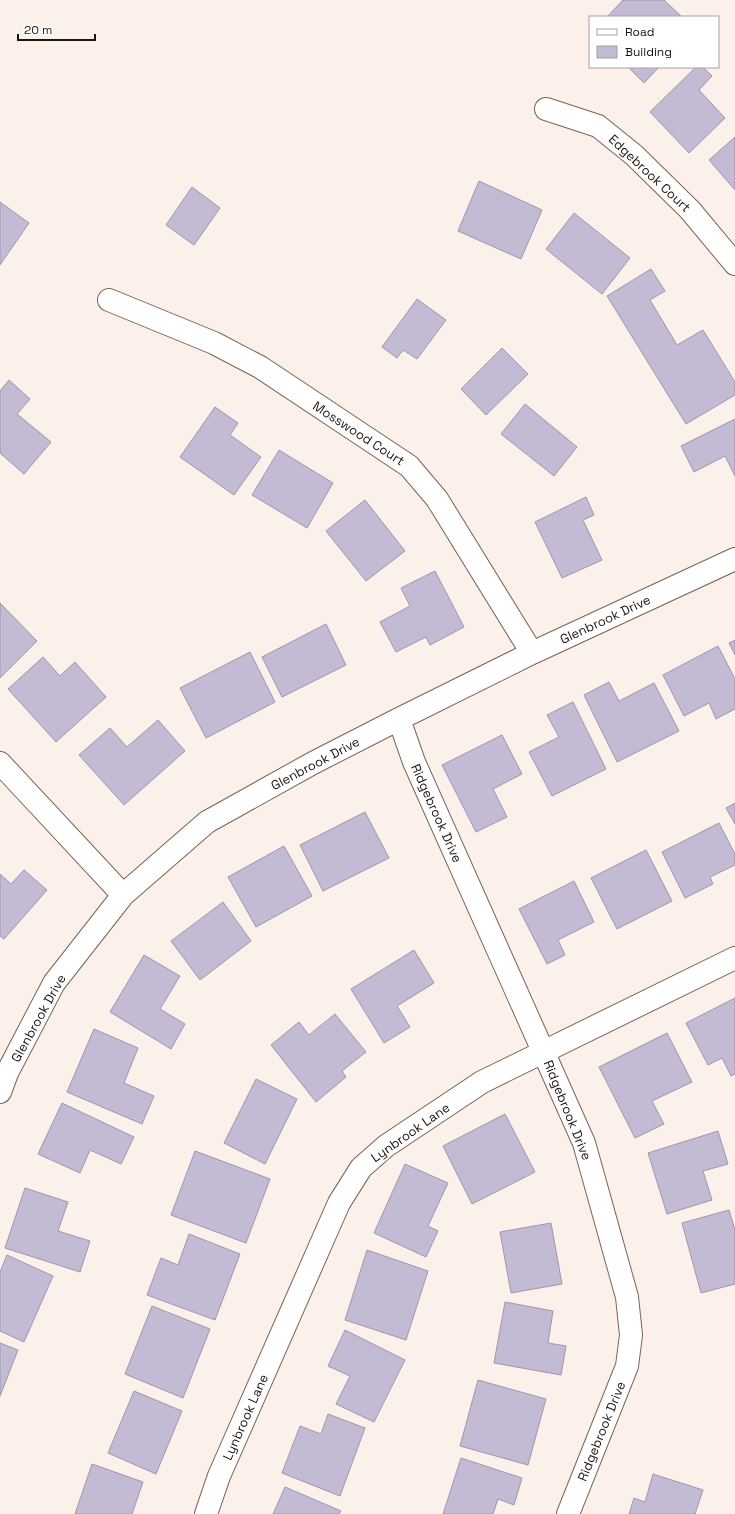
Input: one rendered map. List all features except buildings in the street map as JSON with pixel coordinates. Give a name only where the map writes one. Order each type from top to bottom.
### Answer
[{"type":"street","name":"Edgebrook Court","points":[[546,109],[598,126],[634,155],[690,210],[735,264]]},
{"type":"street","name":"Mosswood Court","points":[[109,300],[214,343],[260,367],[410,466],[437,499],[532,653]]},
{"type":"street","name":"Glenbrook Drive","points":[[0,1092],[7,1073],[54,983],[123,895],[207,822],[312,763],[399,719],[532,653],[735,559]]},
{"type":"street","name":"Ridgebrook Drive","points":[[399,719],[414,762],[584,1143],[627,1297],[631,1335],[627,1366],[568,1514]]},
{"type":"street","points":[[0,763],[123,895]]},
{"type":"street","name":"Lynbrook Lane","points":[[206,1514],[219,1476],[339,1203],[361,1168],[386,1146],[482,1082],[735,958]]}]
